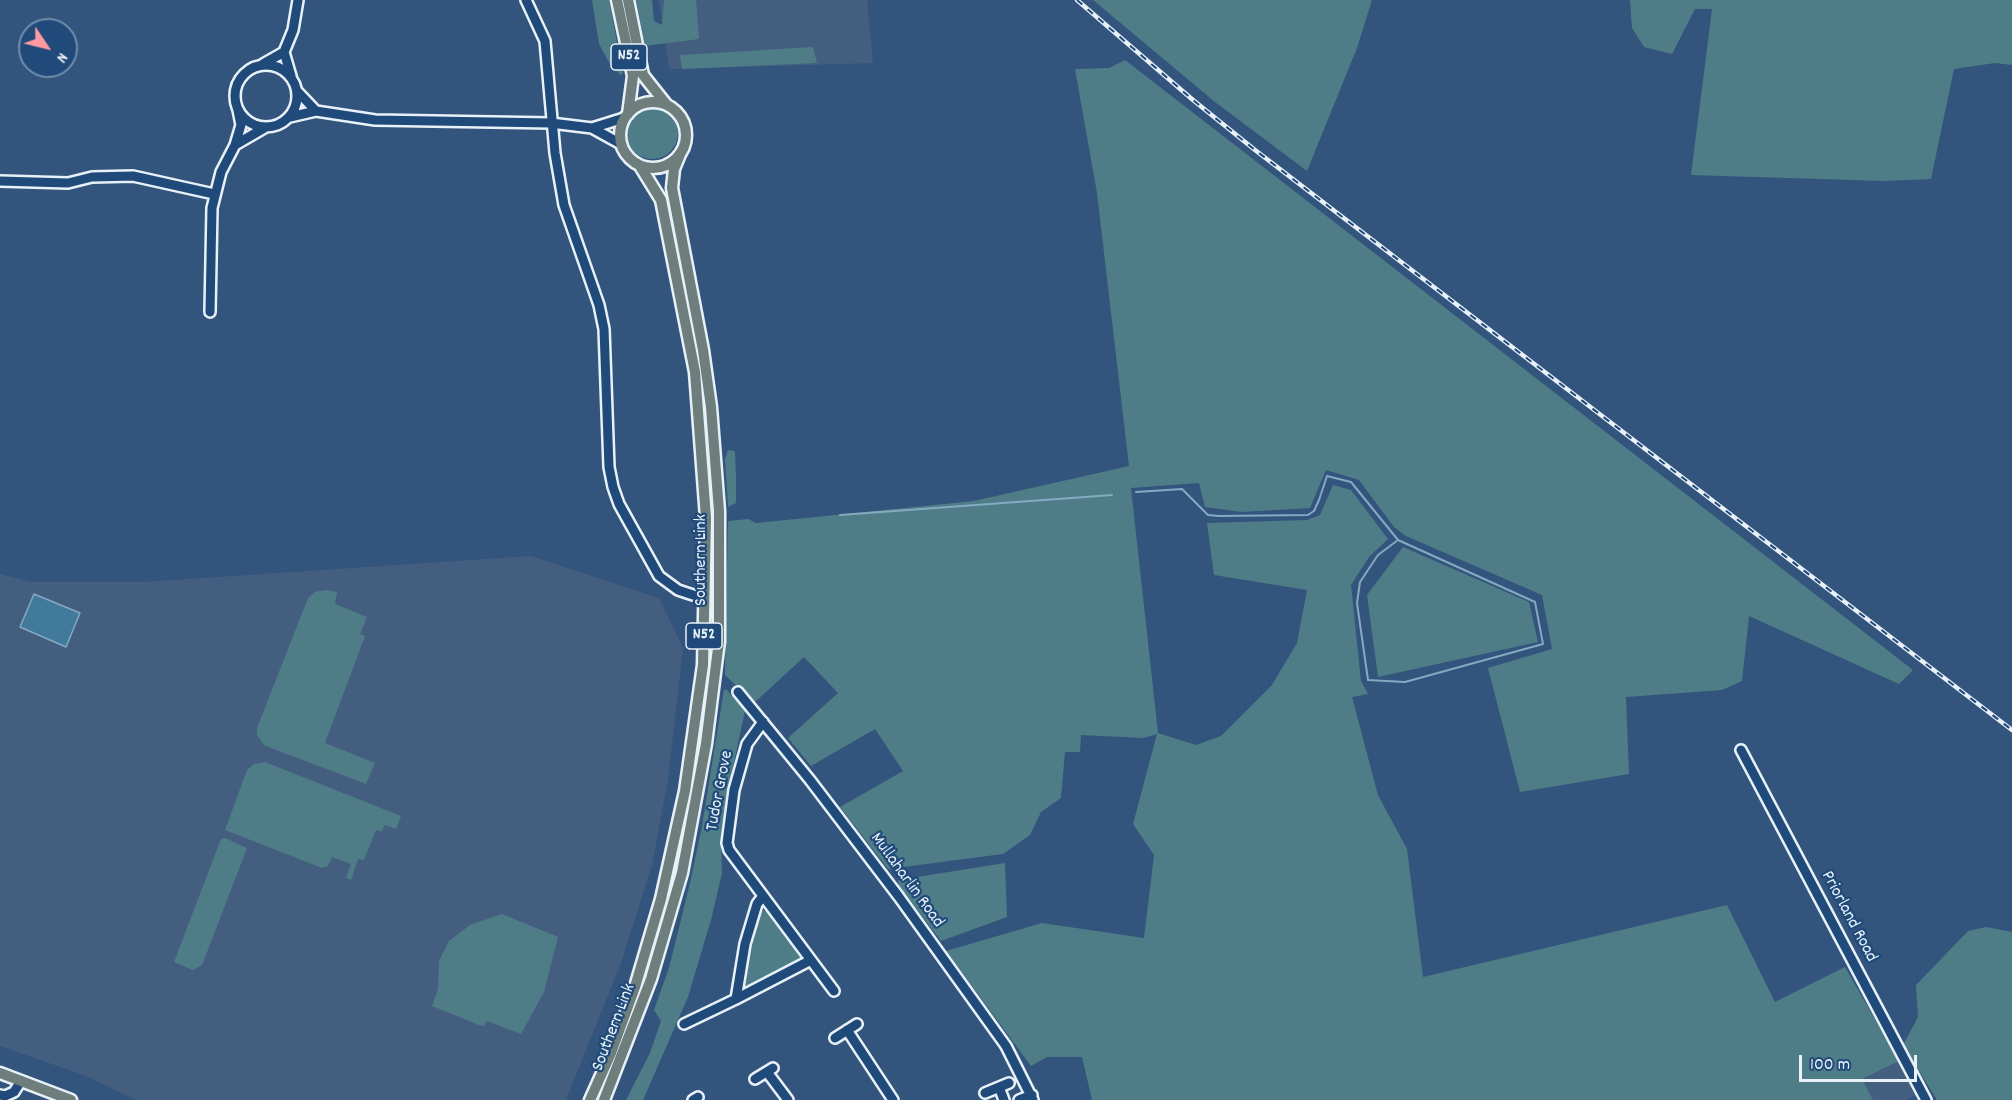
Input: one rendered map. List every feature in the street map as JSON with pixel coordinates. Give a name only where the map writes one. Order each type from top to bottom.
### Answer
[{"type":"main road","name":"N52","points":[[616,0],[633,76],[626,116],[621,127],[621,144],[628,157],[640,166]]},
{"type":"main road","name":"N52","points":[[628,0],[644,75],[653,91],[680,116],[684,125],[686,136],[681,152]]},
{"type":"main road","points":[[626,116],[646,103],[667,105]]},
{"type":"main road","points":[[640,166],[649,168],[668,165],[681,152]]},
{"type":"main road","name":"Southern Link","points":[[604,1100],[651,979],[682,873],[706,744],[719,640],[719,512],[711,407],[701,338],[672,195],[674,169],[681,152]]},
{"type":"main road","name":"Southern Link","points":[[590,1100],[635,987],[661,899],[687,780],[702,665],[706,518],[695,372],[661,200],[640,166]]},
{"type":"main road","points":[[0,1073],[71,1100]]},
{"type":"street","points":[[210,312],[210,230],[214,194],[220,172],[235,145],[241,125],[235,96],[236,87],[246,72],[273,60],[284,52],[293,30],[298,0]]},
{"type":"street","points":[[526,0],[545,41],[551,123],[564,205],[599,305],[604,328],[609,467],[613,487],[619,504],[659,576],[678,590],[693,595]]},
{"type":"street","points":[[284,52],[295,85],[295,109],[290,117]]},
{"type":"street","points":[[258,66],[278,67],[316,111]]},
{"type":"street","points":[[238,110],[250,123],[266,128]]},
{"type":"street","points":[[235,145],[290,117],[316,111],[375,120],[551,123],[592,128],[621,144]]},
{"type":"street","points":[[592,128],[626,116]]},
{"type":"street","points":[[0,181],[68,183],[92,177],[133,176],[214,194]]},
{"type":"street","name":"Mullaharlin Road","points":[[738,692],[834,810],[980,1010],[1006,1046],[1033,1098]]},
{"type":"street","name":"Tudor Grove","points":[[763,722],[747,744],[734,790],[727,843],[736,862],[834,991]]},
{"type":"street","name":"Priorland Road","points":[[1741,750],[1926,1100]]},
{"type":"street","points":[[736,999],[745,944],[757,904],[763,896]]},
{"type":"street","points":[[684,1024],[812,960]]},
{"type":"street","points":[[693,1008],[698,1017]]},
{"type":"street","points":[[835,1038],[857,1024]]},
{"type":"street","points":[[847,1030],[893,1100]]},
{"type":"street","points":[[755,1079],[770,1070],[788,1100]]},
{"type":"street","points":[[0,1095],[5,1096],[14,1092],[21,1081]]},
{"type":"street","points":[[985,1093],[1009,1083]]},
{"type":"street","points":[[999,1087],[1004,1100]]},
{"type":"street","points":[[1018,1100],[1033,1098]]},
{"type":"shaded area","points":[[659,0],[867,0],[873,63],[669,69]]},
{"type":"shaded area","points":[[531,556],[659,598],[683,648],[668,780],[652,865],[621,963],[566,1100],[136,1100],[86,1076],[0,1046],[0,574],[32,582],[144,582]]},
{"type":"shaded area","points":[[34,594],[80,613],[66,647],[20,627]]},
{"type":"shaded area","points":[[1899,1061],[1918,1094],[1906,1100],[1873,1100],[1861,1079]]},
{"type":"green space","points":[[592,0],[609,0],[623,73],[621,75],[611,66],[599,44]]},
{"type":"green space","points":[[636,0],[652,0],[654,21],[662,25],[664,0],[696,0],[699,39],[645,46]]},
{"type":"green space","points":[[1093,0],[1372,0],[1357,48],[1307,171],[1215,102]]},
{"type":"green space","points":[[1630,0],[2012,0],[2012,65],[1995,63],[1954,69],[1931,179],[1884,181],[1691,175],[1712,9],[1695,9],[1672,54],[1644,47],[1632,28]]},
{"type":"green space","points":[[813,47],[817,63],[682,69],[680,55]]},
{"type":"green space","points":[[1125,60],[1913,670],[1899,684],[1749,616],[1742,681],[1722,690],[1626,697],[1629,774],[1520,792],[1488,668],[1552,649],[1542,595],[1406,536],[1394,527],[1359,480],[1326,470],[1310,508],[1242,512],[1205,507],[1199,483],[1131,488],[1158,733],[1196,745],[1221,736],[1272,685],[1297,643],[1307,590],[1214,575],[1207,523],[1307,520],[1320,515],[1333,485],[1351,490],[1388,539],[1369,557],[1351,585],[1361,681],[1368,694],[1352,697],[1378,795],[1407,849],[1423,977],[1727,905],[1775,1002],[1845,967],[1899,1061],[1862,1079],[1873,1100],[1092,1100],[1082,1057],[1047,1057],[1031,1066],[946,951],[1042,923],[1144,938],[1154,855],[1133,824],[1157,734],[1143,738],[1081,735],[1080,752],[1065,752],[1061,798],[1041,812],[1030,835],[1003,854],[888,869],[840,807],[903,771],[875,729],[811,766],[788,738],[838,693],[804,657],[754,703],[725,675],[728,521],[748,519],[756,523],[974,501],[1129,466],[1097,193],[1075,69],[1109,68]]},
{"type":"green space","points":[[652,107],[662,109],[670,115],[676,123],[678,133],[676,143],[670,151],[662,157],[652,159],[642,157],[634,151],[628,143],[626,133],[628,123],[634,115],[642,109]]},
{"type":"green space","points":[[728,450],[735,451],[736,503],[728,507],[725,459]]},
{"type":"green space","points":[[1403,547],[1529,602],[1538,642],[1378,677],[1367,595]]},
{"type":"green space","points":[[326,590],[337,592],[335,604],[367,617],[360,634],[365,636],[325,743],[375,763],[366,784],[264,745],[257,735],[257,728],[308,598],[315,592]]},
{"type":"green space","points":[[726,689],[745,711],[727,794],[721,841],[722,873],[711,920],[688,997],[643,1100],[626,1100],[650,1053],[661,1021],[654,1010],[669,968],[690,883]]},
{"type":"green space","points":[[265,762],[401,816],[396,829],[385,825],[382,831],[376,830],[364,860],[358,859],[351,880],[346,878],[351,864],[332,857],[328,866],[322,868],[225,830],[247,770],[254,764]]},
{"type":"green space","points":[[225,838],[247,848],[202,965],[193,970],[174,962],[221,839]]},
{"type":"green space","points":[[1005,863],[1007,917],[941,941],[899,886],[898,880]]},
{"type":"green space","points":[[762,911],[769,911],[803,955],[802,960],[749,988],[741,979],[758,914]]},
{"type":"green space","points":[[502,914],[558,937],[544,992],[521,1034],[487,1021],[484,1026],[479,1025],[432,1006],[438,989],[439,961],[449,941],[470,925]]},
{"type":"green space","points":[[1986,927],[2012,932],[2012,1100],[1937,1100],[1903,1045],[1918,1017],[1916,985],[1968,931]]},
{"type":"waterway","points":[[1136,492],[1182,489],[1208,515],[1308,515],[1314,511],[1327,476],[1351,482],[1398,540],[1535,602],[1543,644],[1405,682],[1368,680],[1357,603],[1360,582],[1378,555],[1398,540]]},
{"type":"waterway","points":[[840,515],[1112,495]]},
{"type":"railway","points":[[1077,0],[1255,150],[2012,730]]}]
